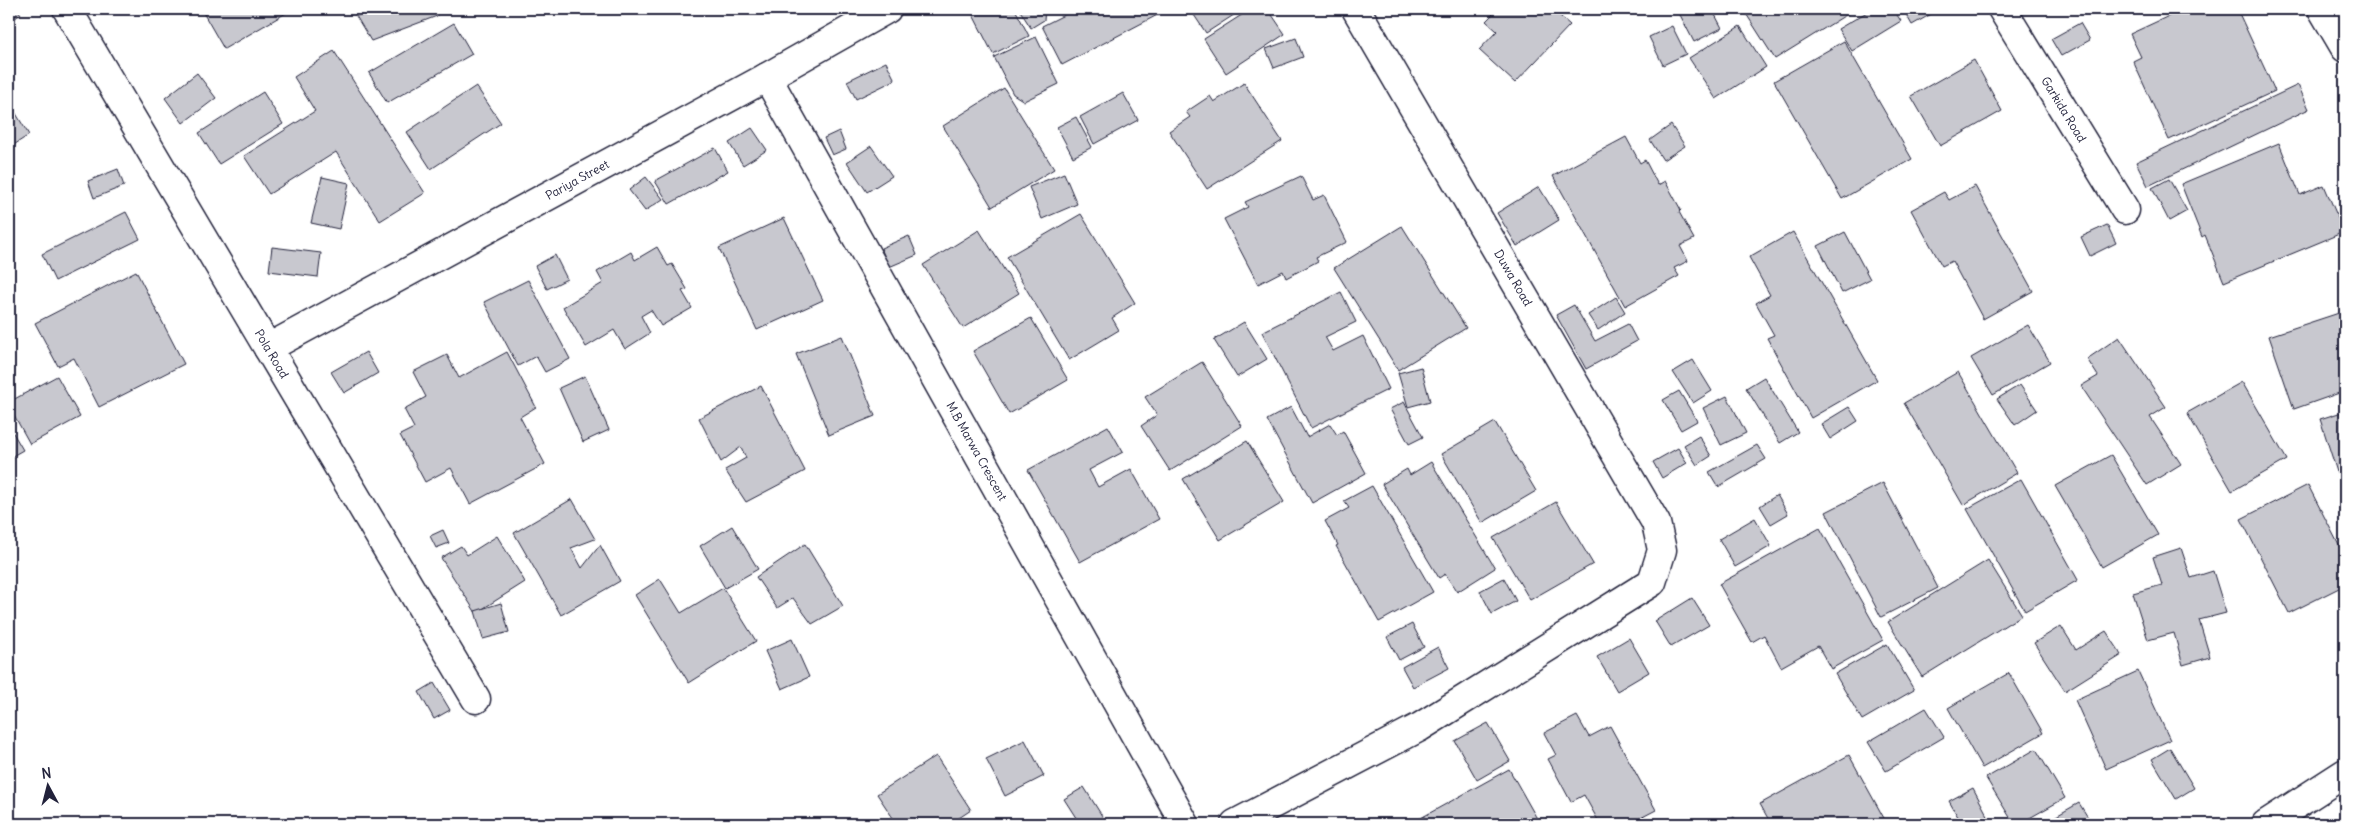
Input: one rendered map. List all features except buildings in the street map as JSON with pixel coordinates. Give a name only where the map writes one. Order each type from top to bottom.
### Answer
[{"type":"street","name":"Pola Road","points":[[68,9],[476,699]]},
{"type":"street","name":"Pariya Street","points":[[268,348],[767,77],[886,9]]},
{"type":"street","name":"Duwa Road","points":[[1235,824],[1420,727],[1652,582],[1662,550],[1656,523],[1356,9]]},
{"type":"street","name":"Garkida Road","points":[[2002,9],[2125,210]]},
{"type":"street","points":[[2322,9],[2345,48]]},
{"type":"street","name":"M.B Marwa Crescent","points":[[767,77],[1186,824]]},
{"type":"street","points":[[2266,824],[2345,773]]}]
